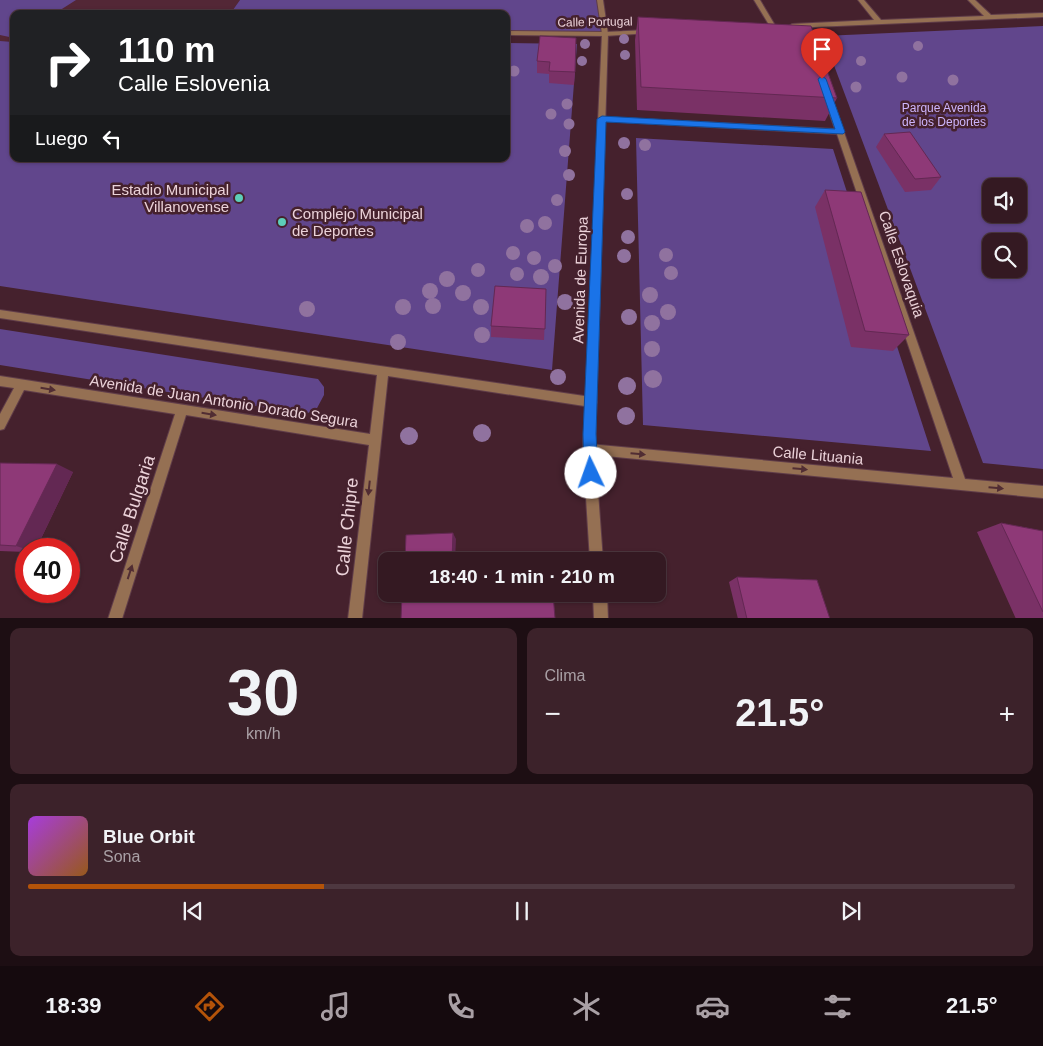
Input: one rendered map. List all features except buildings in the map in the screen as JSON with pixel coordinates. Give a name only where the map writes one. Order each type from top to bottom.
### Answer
[{"type":"street","name":"Avenida de Europa","points":[[596,552],[590,450],[605,34],[600,0]]},
{"type":"street","points":[[757,0],[778,27]]},
{"type":"street","points":[[861,0],[879,22]]},
{"type":"street","points":[[971,0],[989,17]]},
{"type":"street","points":[[764,27],[805,30],[879,22],[1043,15]]},
{"type":"street","name":"Calle Portugal","points":[[510,33],[605,34],[652,32]]},
{"type":"street","name":"Calle Eslovaquia","points":[[825,88],[961,484]]},
{"type":"street","points":[[602,119],[840,132]]},
{"type":"street","points":[[0,314],[591,402]]},
{"type":"street","name":"Avenida de Juan Antonio Dorado Segura","points":[[0,382],[374,440],[383,371]]},
{"type":"street","points":[[0,425],[21,385]]},
{"type":"street","name":"Calle Bulgaria","points":[[115,618],[182,410]]},
{"type":"street","name":"Calle Chipre","points":[[355,618],[374,440]]},
{"type":"street","name":"Calle Lituania","points":[[590,450],[1043,492]]},
{"type":"street","points":[[601,602],[602,618]]},
{"type":"shaded area","points":[[0,0],[240,0],[233,10],[10,10],[10,42],[0,41]]},
{"type":"green space","points":[[0,0],[76,0],[60,10],[10,10],[10,37],[0,35]]},
{"type":"green space","points":[[240,0],[600,0],[605,34],[510,33],[510,10],[233,10]]},
{"type":"green space","name":"Parque Avenida de los Deportes","points":[[1043,26],[1043,469],[983,463],[823,36]]},
{"type":"green space","name":"Complejo Municipal de Deportes","points":[[0,41],[10,42],[10,162],[510,162],[510,43],[577,44],[552,370],[0,286]]},
{"type":"green space","points":[[636,138],[833,149],[931,451],[643,425]]},
{"type":"green space","points":[[0,329],[318,379],[324,387],[324,395],[316,410],[305,414],[0,365]]},
{"type":"place","name":"Estadio Municipal Villanovense","points":[[239,198]]},
{"type":"place","name":"Complejo Municipal de Deportes","points":[[282,222]]},
{"type":"route","points":[[591,473],[590,434],[602,119],[840,132],[822,79]]}]
